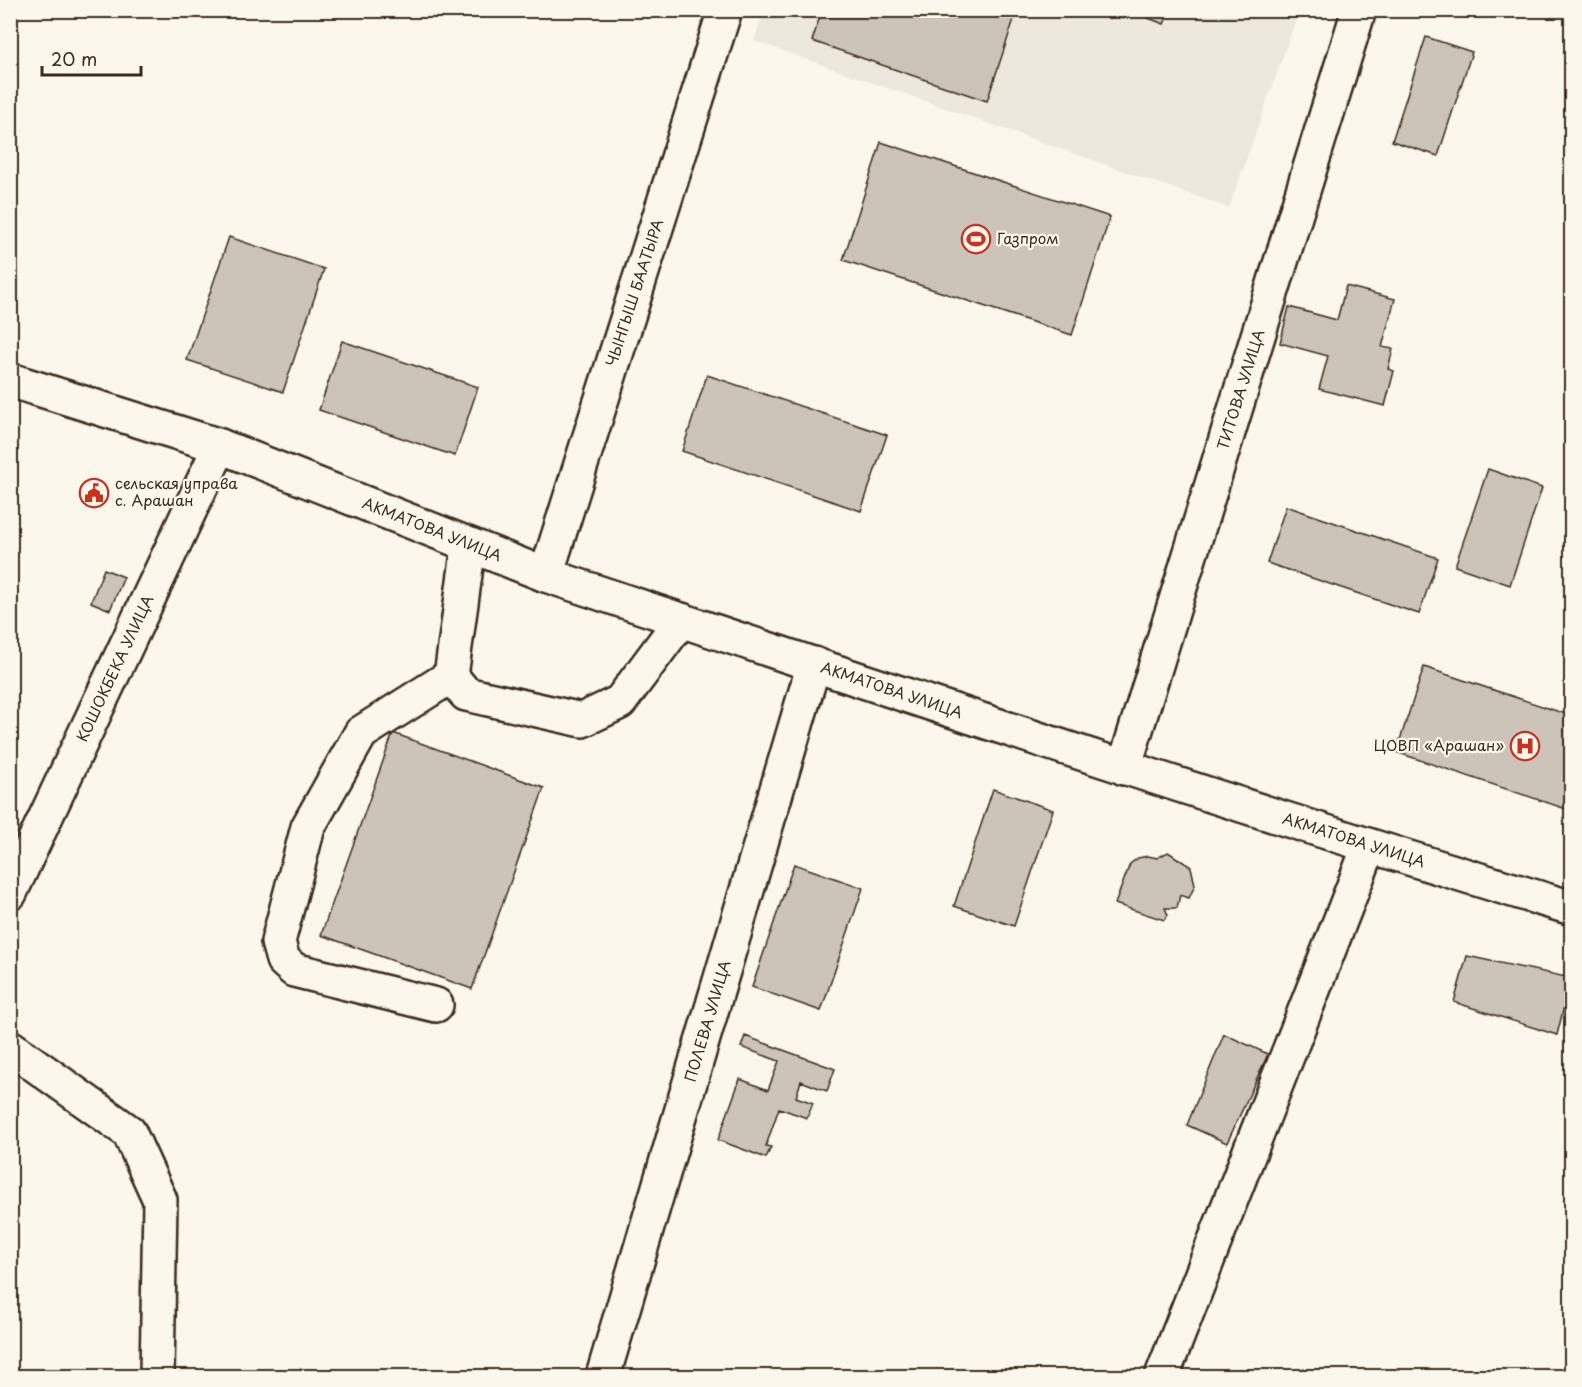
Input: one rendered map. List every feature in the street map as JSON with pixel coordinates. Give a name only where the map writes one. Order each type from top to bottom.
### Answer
[{"type":"street","name":"ЧЫНГЫШ БААТЫРА","points":[[546,575],[725,10]]},
{"type":"street","name":"ТИТОВА УЛИЦА","points":[[1124,768],[1359,10]]},
{"type":"street","name":"АКМАТОВА УЛИЦА","points":[[10,380],[220,446],[546,575],[1124,768],[1369,847],[1572,908]]},
{"type":"street","name":"КОШОКБЕКА УЛИЦА","points":[[10,893],[220,446]]},
{"type":"street","points":[[469,545],[451,676],[466,694],[582,720],[620,702],[681,620]]},
{"type":"street","name":"ПОЛЕВА УЛИЦА","points":[[603,1377],[814,664]]},
{"type":"street","points":[[436,1005],[294,970],[283,960],[278,942],[308,827],[361,733],[451,676]]},
{"type":"street","points":[[1162,1377],[1369,847]]},
{"type":"street","points":[[10,1047],[129,1132],[160,1200],[158,1377]]},
{"type":"shaded area","points":[[764,11],[1299,11],[1229,208],[754,41]]},
{"type":"building","points":[[822,10],[1017,10],[987,101],[812,41]]},
{"type":"building","points":[[1127,10],[1170,10],[1164,24]]},
{"type":"building","points":[[1426,37],[1472,52],[1438,156],[1392,141]]},
{"type":"building","name":"Газпром","points":[[881,142],[1110,217],[1072,335],[843,260]]},
{"type":"building","points":[[229,237],[324,269],[283,392],[187,360]]},
{"type":"building","points":[[1346,286],[1395,299],[1382,347],[1393,349],[1388,369],[1394,371],[1385,406],[1319,389],[1328,356],[1280,343],[1289,307],[1337,320]]},
{"type":"building","points":[[342,341],[478,387],[455,456],[319,410]]},
{"type":"building","points":[[707,375],[887,435],[861,511],[682,451]]},
{"type":"building","points":[[1488,469],[1542,488],[1510,585],[1455,566]]},
{"type":"building","points":[[1286,506],[1438,558],[1419,614],[1267,563]]},
{"type":"building","points":[[104,569],[124,577],[110,610],[91,602]]},
{"type":"building","points":[[1424,667],[1572,716],[1572,811],[1396,752]]},
{"type":"building","points":[[393,733],[544,788],[472,989],[321,935]]},
{"type":"building","points":[[993,789],[1053,810],[1014,926],[954,906]]},
{"type":"building","points":[[1168,852],[1191,867],[1195,885],[1189,898],[1180,895],[1177,908],[1165,908],[1168,915],[1164,920],[1115,904],[1130,864],[1138,858],[1148,856],[1157,858]]},
{"type":"building","points":[[794,864],[863,888],[821,1011],[752,987]]},
{"type":"building","points":[[1467,956],[1571,978],[1557,1035],[1454,1002]]},
{"type":"building","points":[[1224,1034],[1268,1054],[1227,1143],[1187,1125]]},
{"type":"building","points":[[745,1036],[835,1069],[827,1091],[801,1081],[796,1097],[813,1103],[807,1118],[779,1108],[766,1146],[771,1147],[766,1158],[718,1140],[740,1079],[768,1090],[779,1061],[741,1047]]},
{"type":"place","name":"Газпром","points":[[976,239]]},
{"type":"place","name":"сельская управа с. Арашан","points":[[94,493]]},
{"type":"place","name":"ЦОВП «Арашан»","points":[[1525,746]]}]
